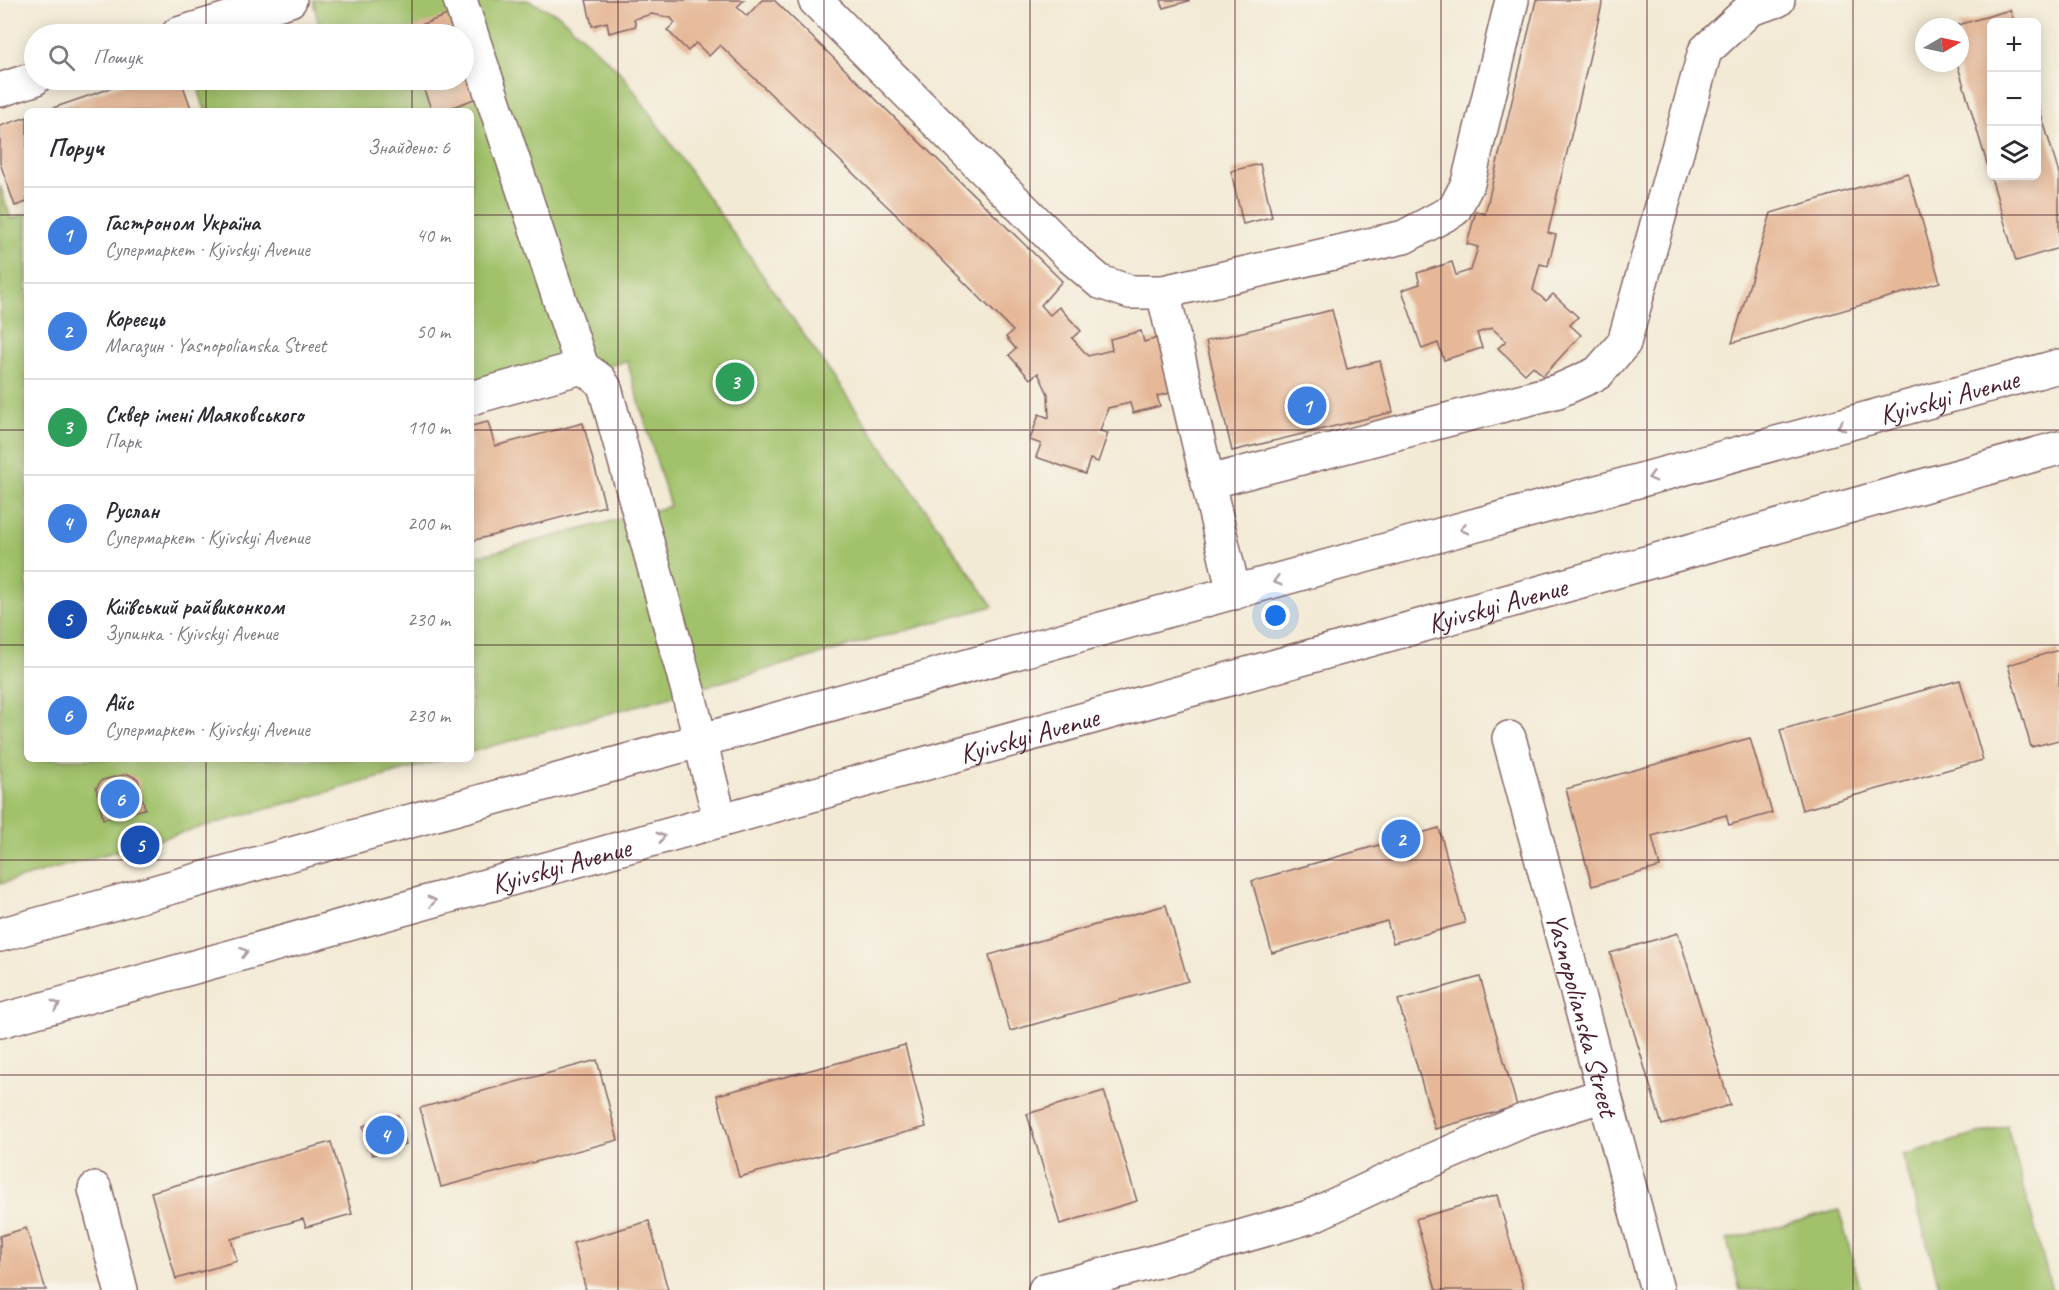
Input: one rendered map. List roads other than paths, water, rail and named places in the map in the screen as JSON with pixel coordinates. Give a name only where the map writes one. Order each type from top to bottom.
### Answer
[{"type":"main road","points":[[211,24],[290,0]]},
{"type":"main road","points":[[460,0],[468,24]]},
{"type":"main road","points":[[815,0],[1079,264],[1100,282],[1130,292],[1163,292],[1404,237],[1454,210],[1468,183],[1512,0]]},
{"type":"main road","points":[[1209,482],[1558,391],[1598,373],[1624,343],[1705,51],[1750,9],[1778,0]]},
{"type":"main road","points":[[474,42],[582,367],[600,380],[604,388],[720,820]]},
{"type":"main road","points":[[0,90],[24,82]]},
{"type":"main road","points":[[1163,292],[1234,593]]},
{"type":"main road","name":"Kyivskyi Avenue","points":[[0,934],[2059,366]]},
{"type":"main road","points":[[474,397],[582,367]]},
{"type":"main road","name":"Kyivskyi Avenue","points":[[0,1021],[2059,448]]},
{"type":"main road","name":"Yasnopolianska Street","points":[[1509,738],[1657,1290]]},
{"type":"main road","points":[[1045,1290],[1168,1258],[1309,1217],[1525,1120],[1604,1095]]},
{"type":"main road","points":[[95,1189],[121,1290]]},
{"type":"place","name":"Сквер імені Маяковського","points":[[735,382]]},
{"type":"place","name":"Гастроном Україна","points":[[1307,406]]},
{"type":"place","name":"Айс","points":[[120,799]]},
{"type":"place","name":"Кореєць","points":[[1401,839]]},
{"type":"place","name":"Київський райвиконком","points":[[140,845]]},
{"type":"place","name":"Руслан","points":[[385,1135]]}]
